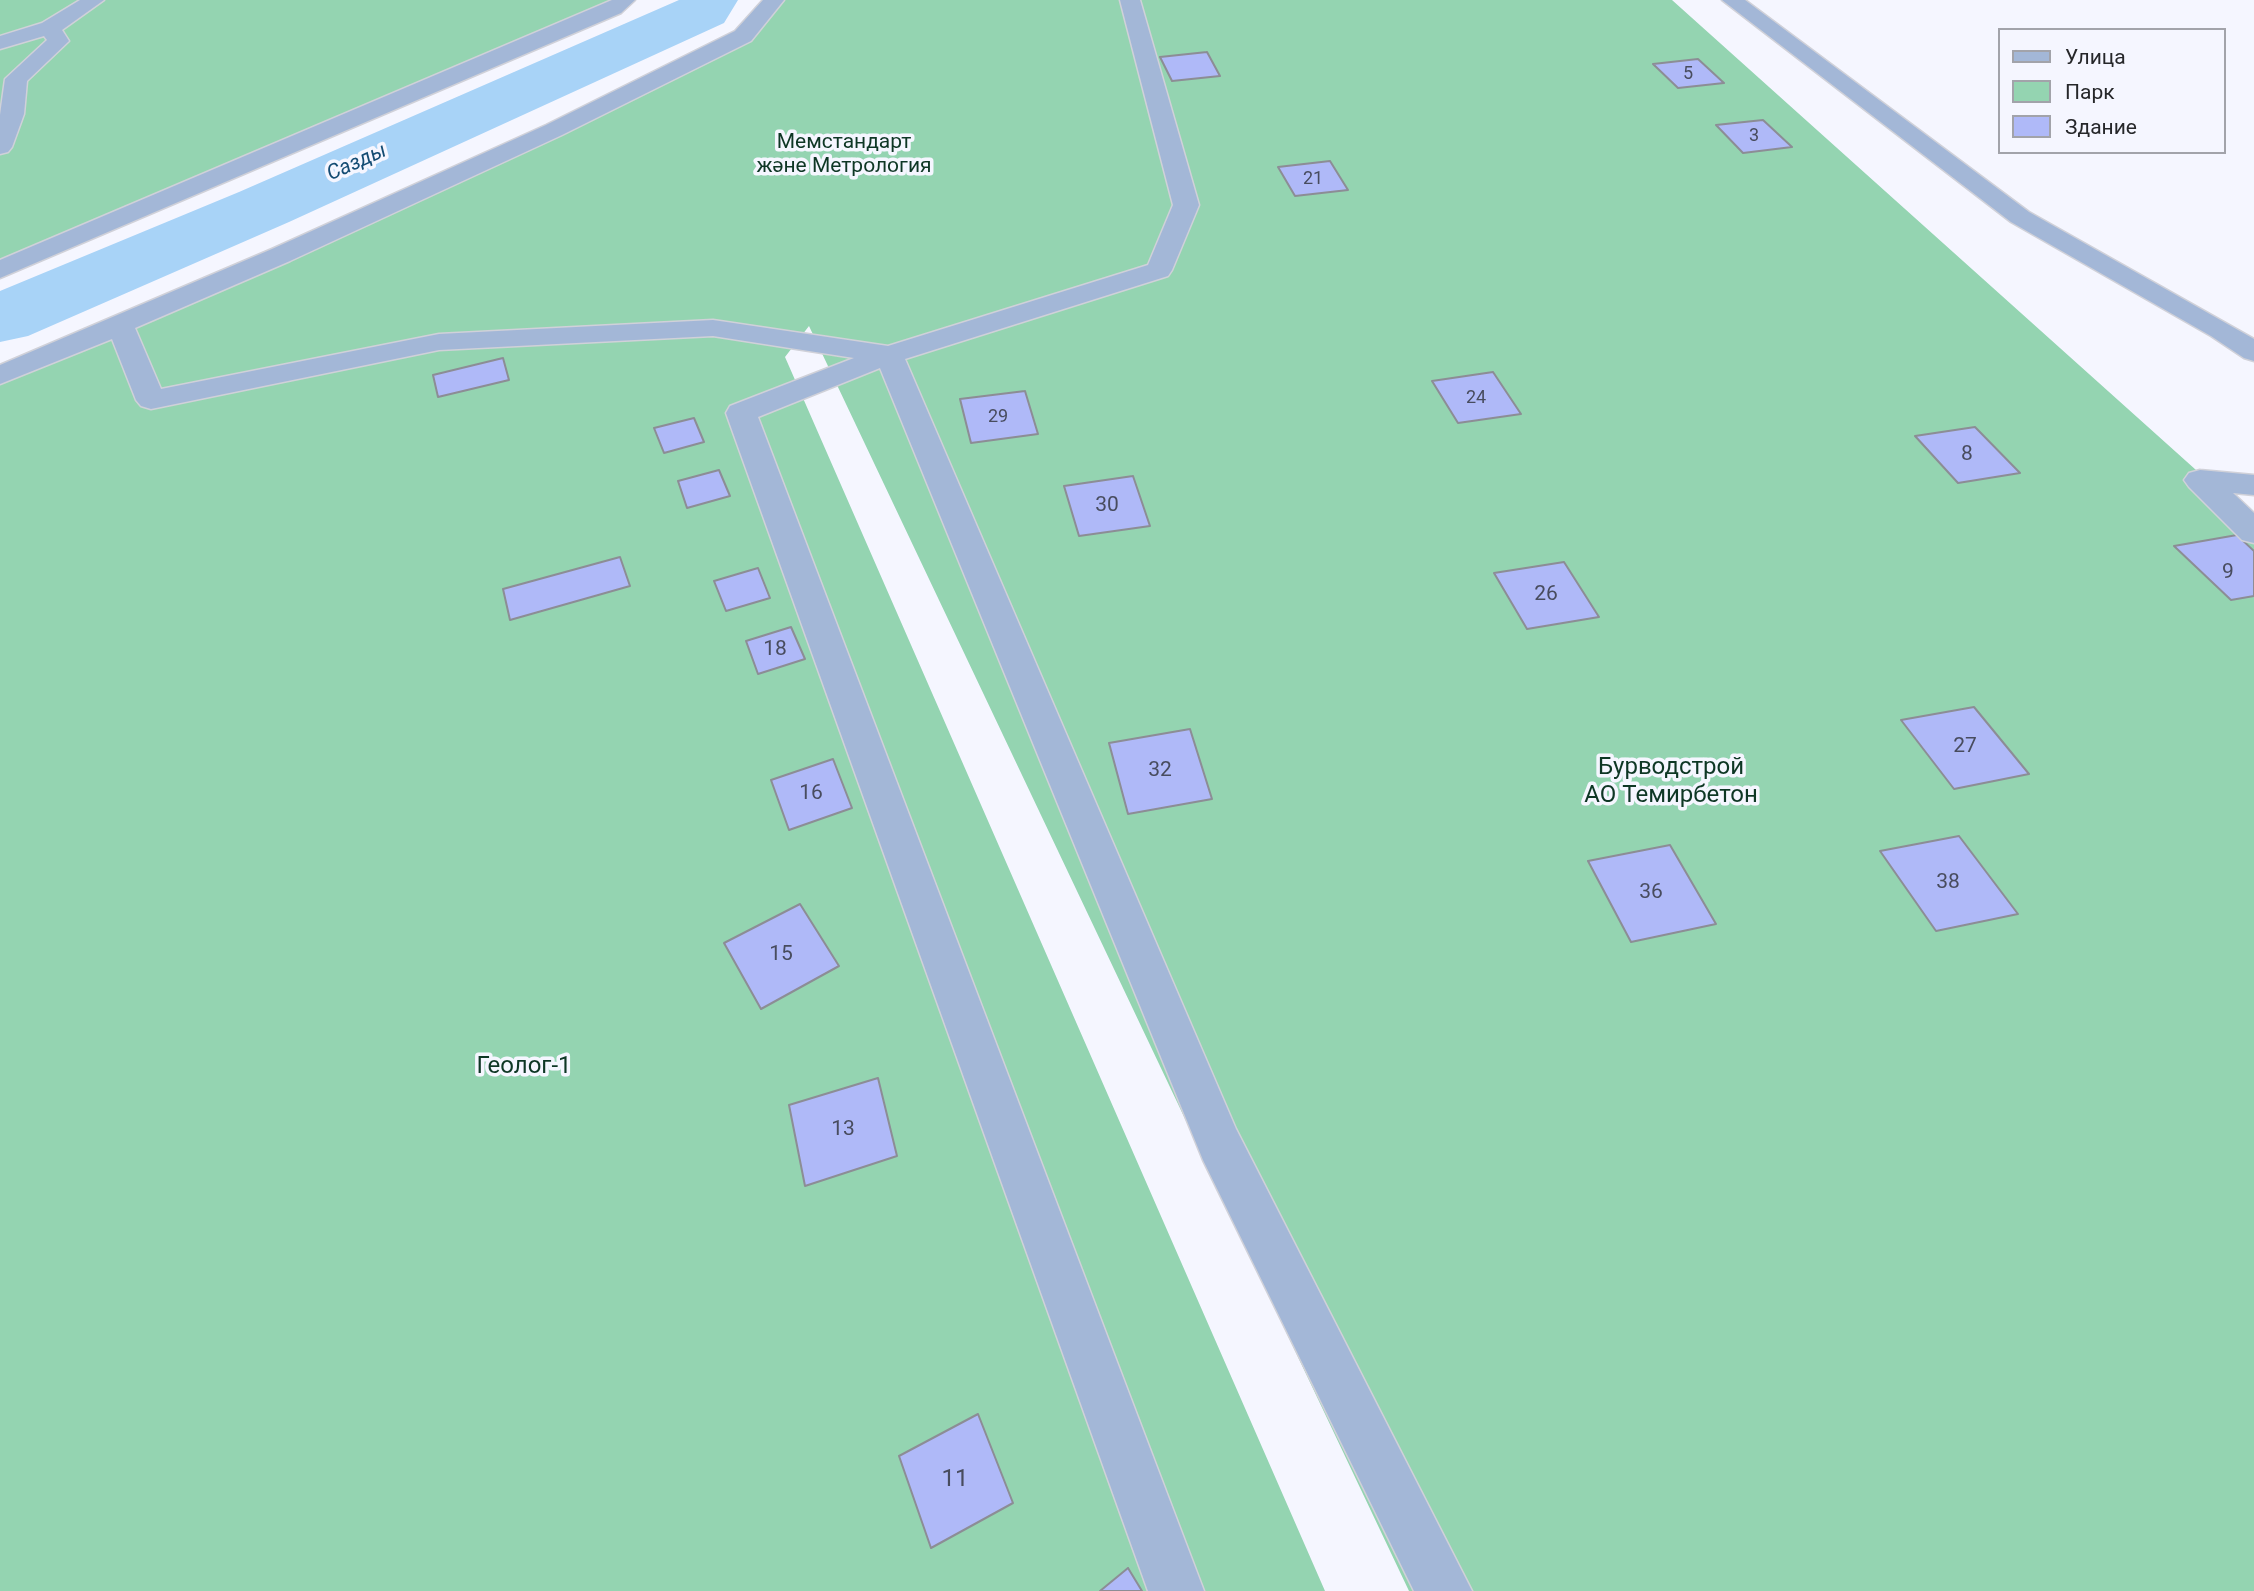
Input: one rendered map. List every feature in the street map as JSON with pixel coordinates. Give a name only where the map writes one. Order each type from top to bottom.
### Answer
[{"type":"lane","points":[[0,43],[50,28],[94,0]]},
{"type":"lane","points":[[0,270],[601,15],[625,0]]},
{"type":"lane","points":[[0,375],[294,249],[662,78],[743,36],[774,0]]},
{"type":"lane","points":[[1130,0],[1186,205],[1159,270],[889,355],[741,413],[1176,1591]]},
{"type":"lane","points":[[1732,0],[1810,56],[2020,217],[2221,330],[2254,352]]},
{"type":"lane","points":[[0,148],[12,114],[16,79],[58,41],[50,28]]},
{"type":"lane","points":[[120,324],[152,400],[439,342],[713,328],[889,355]]},
{"type":"lane","points":[[889,355],[1219,1144],[1444,1591]]},
{"type":"lane","points":[[2254,485],[2200,480],[2254,532]]},
{"type":"green space","points":[[0,0],[617,0],[0,264]]},
{"type":"green space","points":[[783,0],[1672,0],[2254,522],[2254,1591],[1409,1591],[809,326],[785,357],[1325,1591],[0,1591],[0,379],[737,41]]},
{"type":"building","points":[[1207,52],[1220,76],[1172,81],[1160,57]]},
{"type":"building","points":[[1698,59],[1724,83],[1678,88],[1653,64]]},
{"type":"building","points":[[1763,120],[1792,147],[1743,153],[1716,125]]},
{"type":"building","points":[[1330,161],[1348,190],[1295,196],[1278,167]]},
{"type":"building","points":[[503,358],[509,380],[438,397],[433,375]]},
{"type":"building","points":[[1493,372],[1521,414],[1458,423],[1432,381]]},
{"type":"building","points":[[1025,391],[1038,434],[971,443],[960,399]]},
{"type":"building","points":[[694,418],[704,442],[664,453],[654,428]]},
{"type":"building","points":[[1975,427],[2020,473],[1958,483],[1915,436]]},
{"type":"building","points":[[719,470],[730,496],[687,508],[678,481]]},
{"type":"building","points":[[1133,476],[1150,526],[1079,536],[1064,486]]},
{"type":"building","points":[[2237,535],[2254,551],[2254,596],[2231,600],[2174,546]]},
{"type":"building","points":[[620,557],[630,586],[510,620],[503,589]]},
{"type":"building","points":[[1564,562],[1599,617],[1527,629],[1494,573]]},
{"type":"building","points":[[758,568],[770,598],[726,611],[714,581]]},
{"type":"building","points":[[791,627],[805,659],[758,674],[746,641]]},
{"type":"building","points":[[1974,707],[2029,774],[1954,789],[1901,720]]},
{"type":"building","points":[[1190,729],[1212,799],[1128,814],[1109,743]]},
{"type":"building","points":[[833,759],[852,808],[789,830],[771,780]]},
{"type":"building","points":[[1959,836],[2018,914],[1936,931],[1880,851]]},
{"type":"building","points":[[1670,845],[1716,924],[1631,942],[1588,861]]},
{"type":"building","points":[[800,904],[839,966],[761,1009],[724,943]]},
{"type":"building","points":[[878,1078],[897,1156],[805,1186],[789,1105]]},
{"type":"building","points":[[978,1414],[1013,1503],[931,1548],[899,1456]]},
{"type":"building","points":[[1128,1568],[1142,1591],[1100,1591]]},
{"type":"waterway","name":"Сазды","points":[[0,319],[264,207],[703,11],[709,0]]},
{"type":"park label","name":"Мемстандарт және Метрология","points":[[844,155]]},
{"type":"park label","name":"Бурводстрой АО Темирбетон","points":[[1671,782]]},
{"type":"park label","name":"Геолог-1","points":[[524,1067]]}]
